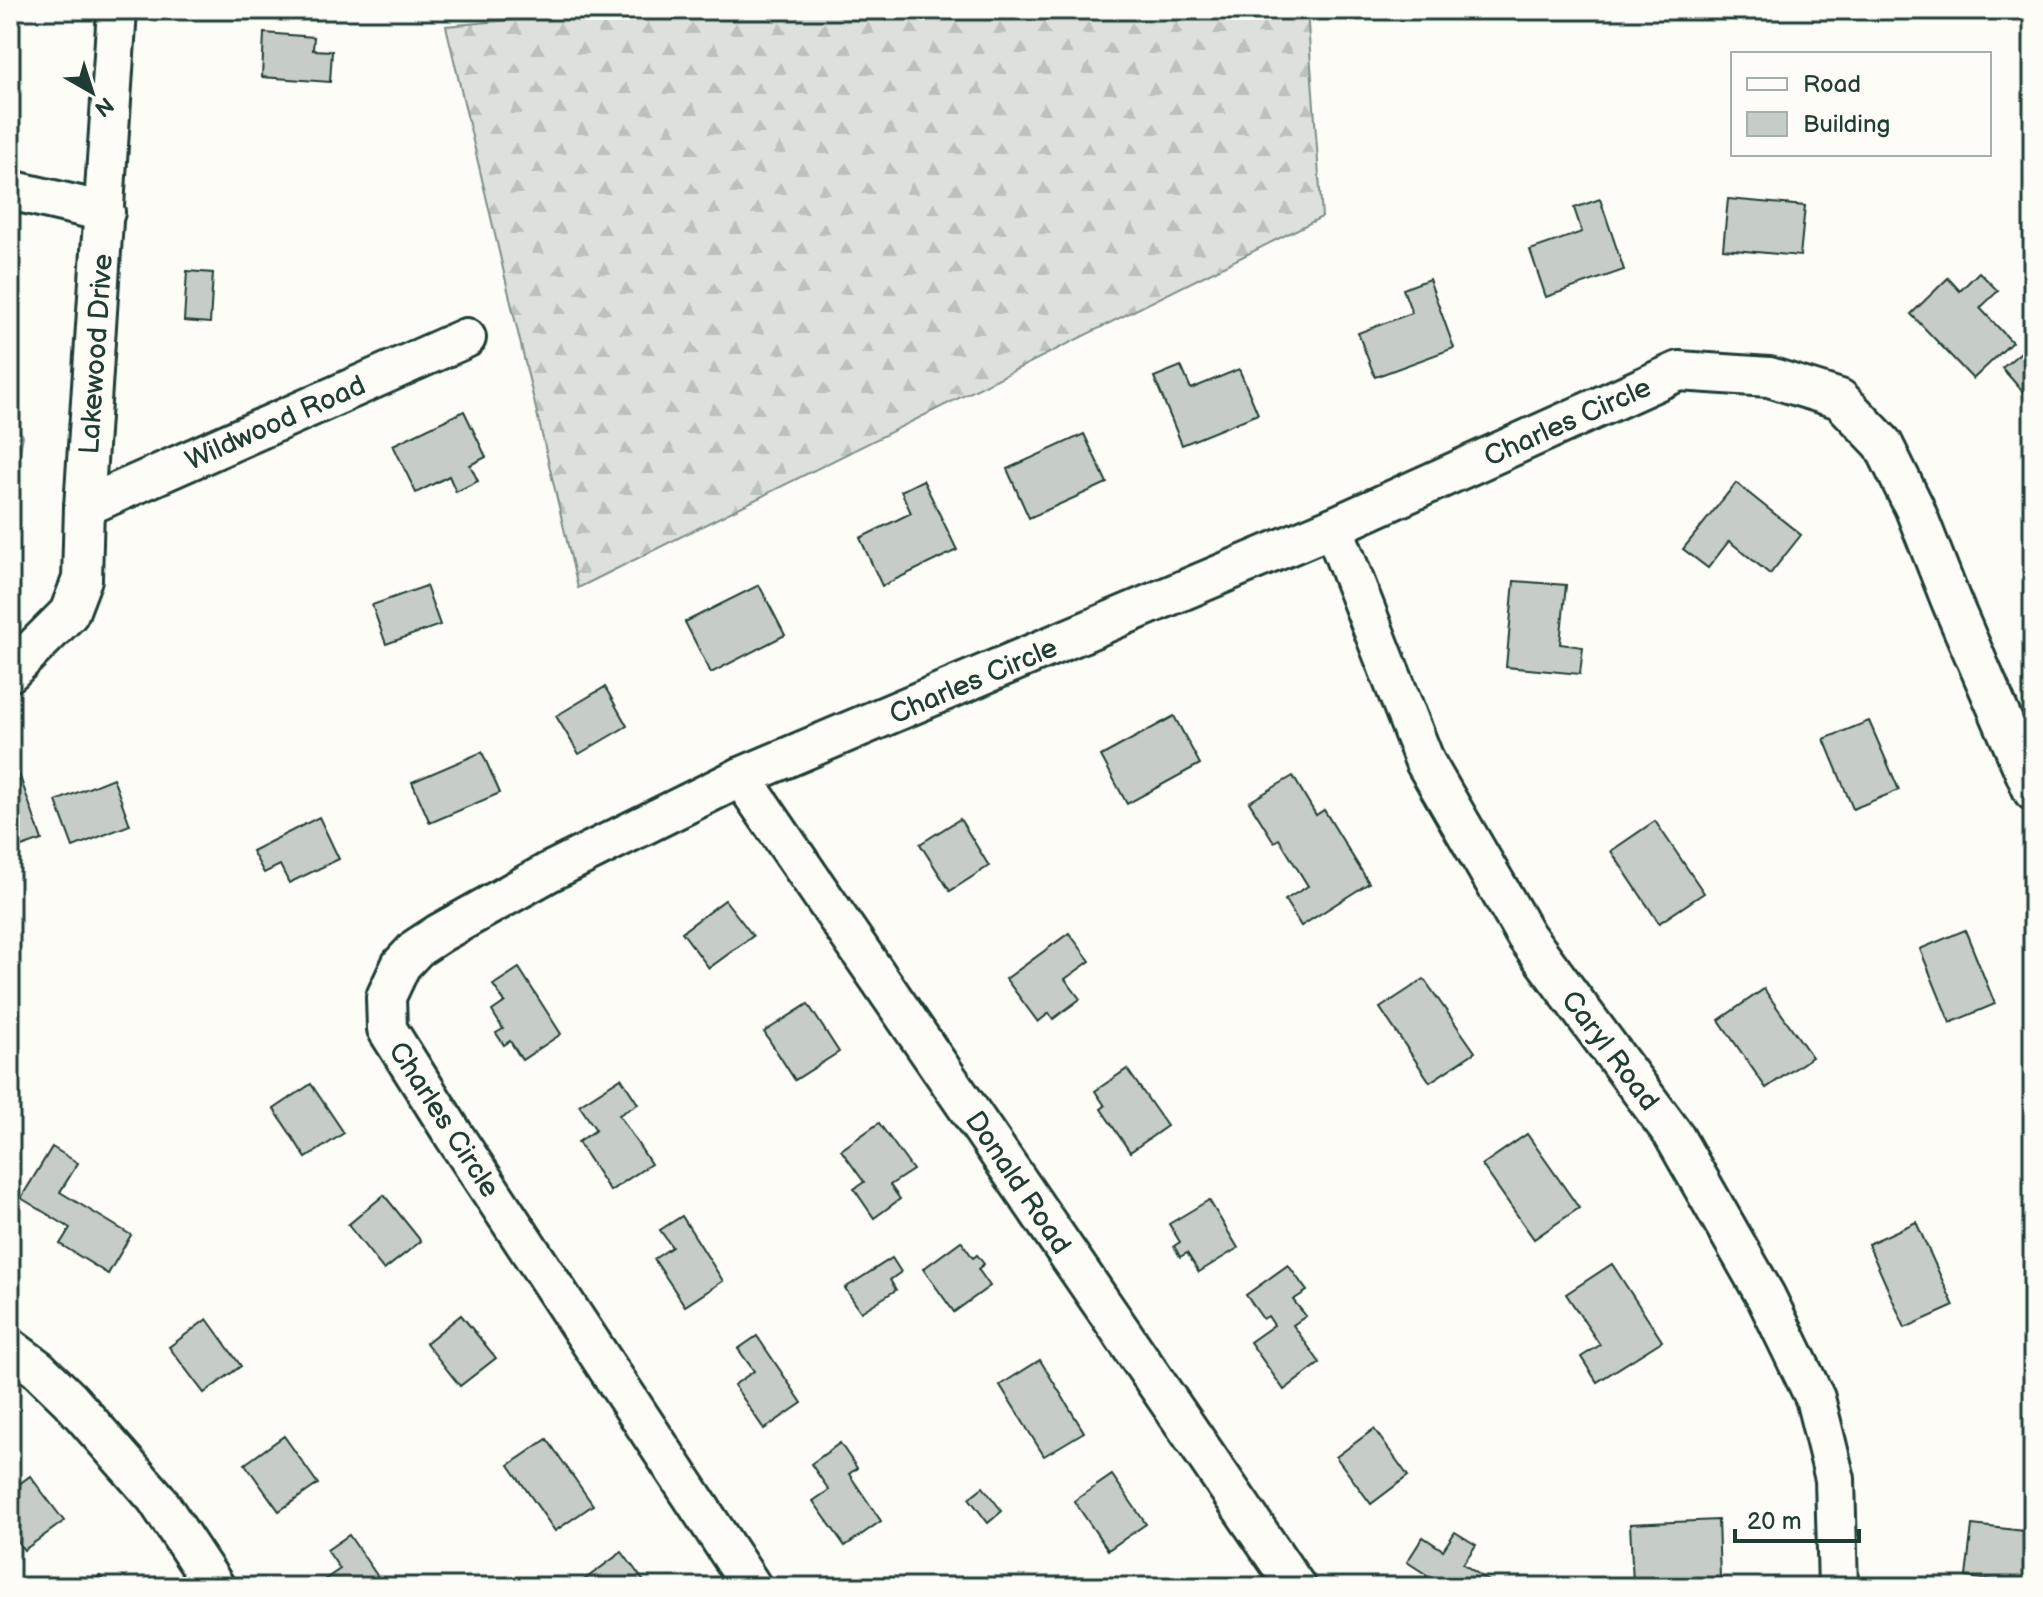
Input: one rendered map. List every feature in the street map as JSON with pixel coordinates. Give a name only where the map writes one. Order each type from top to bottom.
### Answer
[{"type":"street","name":"Lakewood Drive","points":[[10,672],[69,613],[82,579],[84,507],[117,10]]},
{"type":"street","points":[[10,190],[105,212]]},
{"type":"street","name":"Wildwood Road","points":[[84,507],[466,338]]},
{"type":"street","name":"Charles Circle","points":[[752,1587],[387,1029],[386,997],[401,965],[417,948],[440,933],[549,872],[741,777],[1333,527],[1679,371],[1769,377],[1840,399],[1883,444],[1908,494],[2033,791]]},
{"type":"street","name":"Caryl Road","points":[[1333,527],[1425,762],[1526,936],[1673,1134],[1766,1297],[1815,1398],[1835,1479],[1838,1587]]},
{"type":"street","name":"Donald Road","points":[[741,777],[1296,1587]]},
{"type":"street","points":[[10,1348],[38,1369],[70,1400],[156,1498],[215,1587]]},
{"type":"green space","points":[[621,10],[1307,10],[1322,217],[578,588],[446,26]]},
{"type":"green space","points":[[10,417],[23,436],[10,497]]},
{"type":"building","points":[[264,33],[314,37],[313,50],[332,51],[330,82],[262,77]]},
{"type":"building","points":[[1600,199],[1624,270],[1546,297],[1530,250],[1582,232],[1574,208]]},
{"type":"building","points":[[1728,199],[1805,206],[1800,256],[1723,249]]},
{"type":"building","points":[[187,271],[213,273],[210,323],[184,321]]},
{"type":"building","points":[[1979,272],[1998,291],[1980,308],[2012,342],[1973,379],[1911,314],[1948,278],[1960,291]]},
{"type":"building","points":[[1429,279],[1454,348],[1375,377],[1358,333],[1412,313],[1403,289]]},
{"type":"building","points":[[10,315],[18,316],[16,333],[10,332]]},
{"type":"building","points":[[2033,342],[2033,385],[2024,393],[2002,368]]},
{"type":"building","points":[[1181,366],[1191,389],[1239,369],[1258,414],[1182,445],[1154,377]]},
{"type":"building","points":[[464,411],[486,457],[470,465],[478,481],[456,492],[449,476],[416,493],[393,445]]},
{"type":"building","points":[[1084,434],[1107,483],[1029,518],[1007,469]]},
{"type":"building","points":[[923,480],[957,550],[882,586],[860,538],[911,513],[901,491]]},
{"type":"building","points":[[1736,483],[1801,535],[1770,574],[1729,541],[1708,568],[1683,549]]},
{"type":"building","points":[[1514,581],[1566,585],[1560,644],[1583,647],[1580,674],[1506,667]]},
{"type":"building","points":[[759,585],[785,635],[711,673],[685,622]]},
{"type":"building","points":[[426,586],[440,625],[386,644],[372,605]]},
{"type":"building","points":[[605,687],[627,726],[579,754],[556,716]]},
{"type":"building","points":[[1174,716],[1200,764],[1127,804],[1101,756]]},
{"type":"building","points":[[1869,721],[1899,790],[1853,809],[1824,739]]},
{"type":"building","points":[[482,752],[500,793],[430,823],[412,782]]},
{"type":"building","points":[[19,774],[42,840],[10,851],[10,777]]},
{"type":"building","points":[[1293,776],[1316,815],[1324,810],[1369,883],[1301,926],[1285,900],[1308,886],[1279,839],[1274,842],[1249,802]]},
{"type":"building","points":[[113,778],[130,825],[73,847],[56,801]]},
{"type":"building","points":[[319,817],[339,859],[289,883],[280,865],[264,873],[252,851]]},
{"type":"building","points":[[960,819],[989,866],[950,891],[920,844]]},
{"type":"building","points":[[1655,821],[1704,893],[1659,923],[1611,851]]},
{"type":"building","points":[[725,900],[753,936],[709,968],[682,932]]},
{"type":"building","points":[[1965,930],[1995,1004],[1950,1023],[1920,949]]},
{"type":"building","points":[[1069,933],[1090,961],[1065,979],[1080,999],[1053,1019],[1049,1013],[1038,1022],[1006,979]]},
{"type":"building","points":[[519,968],[561,1034],[522,1060],[510,1041],[504,1045],[496,1033],[503,1029],[492,1011],[505,1002],[493,985]]},
{"type":"building","points":[[1424,979],[1475,1052],[1430,1082],[1380,1008]]},
{"type":"building","points":[[1764,989],[1812,1057],[1766,1088],[1719,1020]]},
{"type":"building","points":[[808,1004],[839,1052],[795,1080],[764,1032]]},
{"type":"building","points":[[1127,1069],[1167,1126],[1130,1152],[1101,1109],[1105,1106],[1095,1091]]},
{"type":"building","points":[[621,1078],[638,1104],[619,1115],[651,1164],[610,1191],[578,1142],[596,1130],[579,1105]]},
{"type":"building","points":[[311,1084],[344,1133],[306,1158],[274,1109]]},
{"type":"building","points":[[879,1123],[913,1170],[890,1185],[900,1199],[874,1218],[854,1189],[864,1182],[841,1150]]},
{"type":"building","points":[[1527,1134],[1579,1208],[1534,1239],[1482,1165]]},
{"type":"building","points":[[52,1147],[78,1163],[60,1192],[131,1235],[108,1274],[60,1244],[70,1228],[21,1198]]},
{"type":"building","points":[[384,1195],[421,1241],[384,1270],[348,1225]]},
{"type":"building","points":[[1209,1200],[1238,1248],[1199,1272],[1187,1253],[1180,1257],[1174,1246],[1180,1242],[1169,1224]]},
{"type":"building","points":[[682,1216],[723,1281],[685,1306],[654,1259],[672,1247],[660,1230]]},
{"type":"building","points":[[1916,1222],[1954,1306],[1905,1328],[1868,1244]]},
{"type":"building","points":[[961,1241],[973,1258],[977,1255],[984,1264],[978,1269],[990,1286],[954,1312],[923,1269]]},
{"type":"building","points":[[892,1258],[901,1272],[890,1280],[896,1290],[861,1312],[845,1288]]},
{"type":"building","points":[[1612,1264],[1662,1341],[1597,1382],[1581,1357],[1600,1345],[1566,1294]]},
{"type":"building","points":[[1288,1265],[1307,1291],[1293,1300],[1306,1316],[1293,1325],[1320,1363],[1284,1390],[1250,1342],[1274,1325],[1268,1316],[1263,1319],[1246,1295]]},
{"type":"building","points":[[461,1315],[496,1358],[460,1386],[426,1343]]},
{"type":"building","points":[[207,1319],[241,1366],[204,1393],[169,1347]]},
{"type":"building","points":[[757,1336],[802,1403],[764,1429],[734,1385],[754,1371],[738,1349]]},
{"type":"building","points":[[1040,1360],[1084,1432],[1044,1456],[1000,1385]]},
{"type":"building","points":[[1374,1429],[1408,1476],[1371,1504],[1336,1457]]},
{"type":"building","points":[[284,1436],[318,1484],[279,1511],[245,1464]]},
{"type":"building","points":[[547,1439],[593,1505],[555,1531],[509,1465]]},
{"type":"building","points":[[840,1443],[857,1468],[849,1474],[881,1521],[845,1546],[813,1501],[829,1490],[811,1464]]},
{"type":"building","points":[[1112,1475],[1146,1524],[1108,1550],[1074,1501]]},
{"type":"building","points":[[30,1476],[64,1521],[24,1550],[10,1532],[10,1491]]},
{"type":"building","points":[[983,1487],[1002,1511],[988,1523],[969,1498]]},
{"type":"building","points":[[1718,1520],[1720,1578],[1633,1583],[1630,1524]]},
{"type":"building","points":[[1972,1525],[2033,1532],[2033,1585],[1966,1577]]},
{"type":"building","points":[[1455,1532],[1476,1545],[1463,1564],[1498,1587],[1419,1587],[1427,1575],[1407,1562],[1423,1537],[1443,1550]]},
{"type":"building","points":[[349,1535],[385,1587],[329,1587],[324,1580],[340,1569],[327,1550]]},
{"type":"building","points":[[622,1552],[648,1587],[589,1587],[584,1580]]},
{"type":"building","points":[[100,1576],[107,1587],[82,1587]]}]
